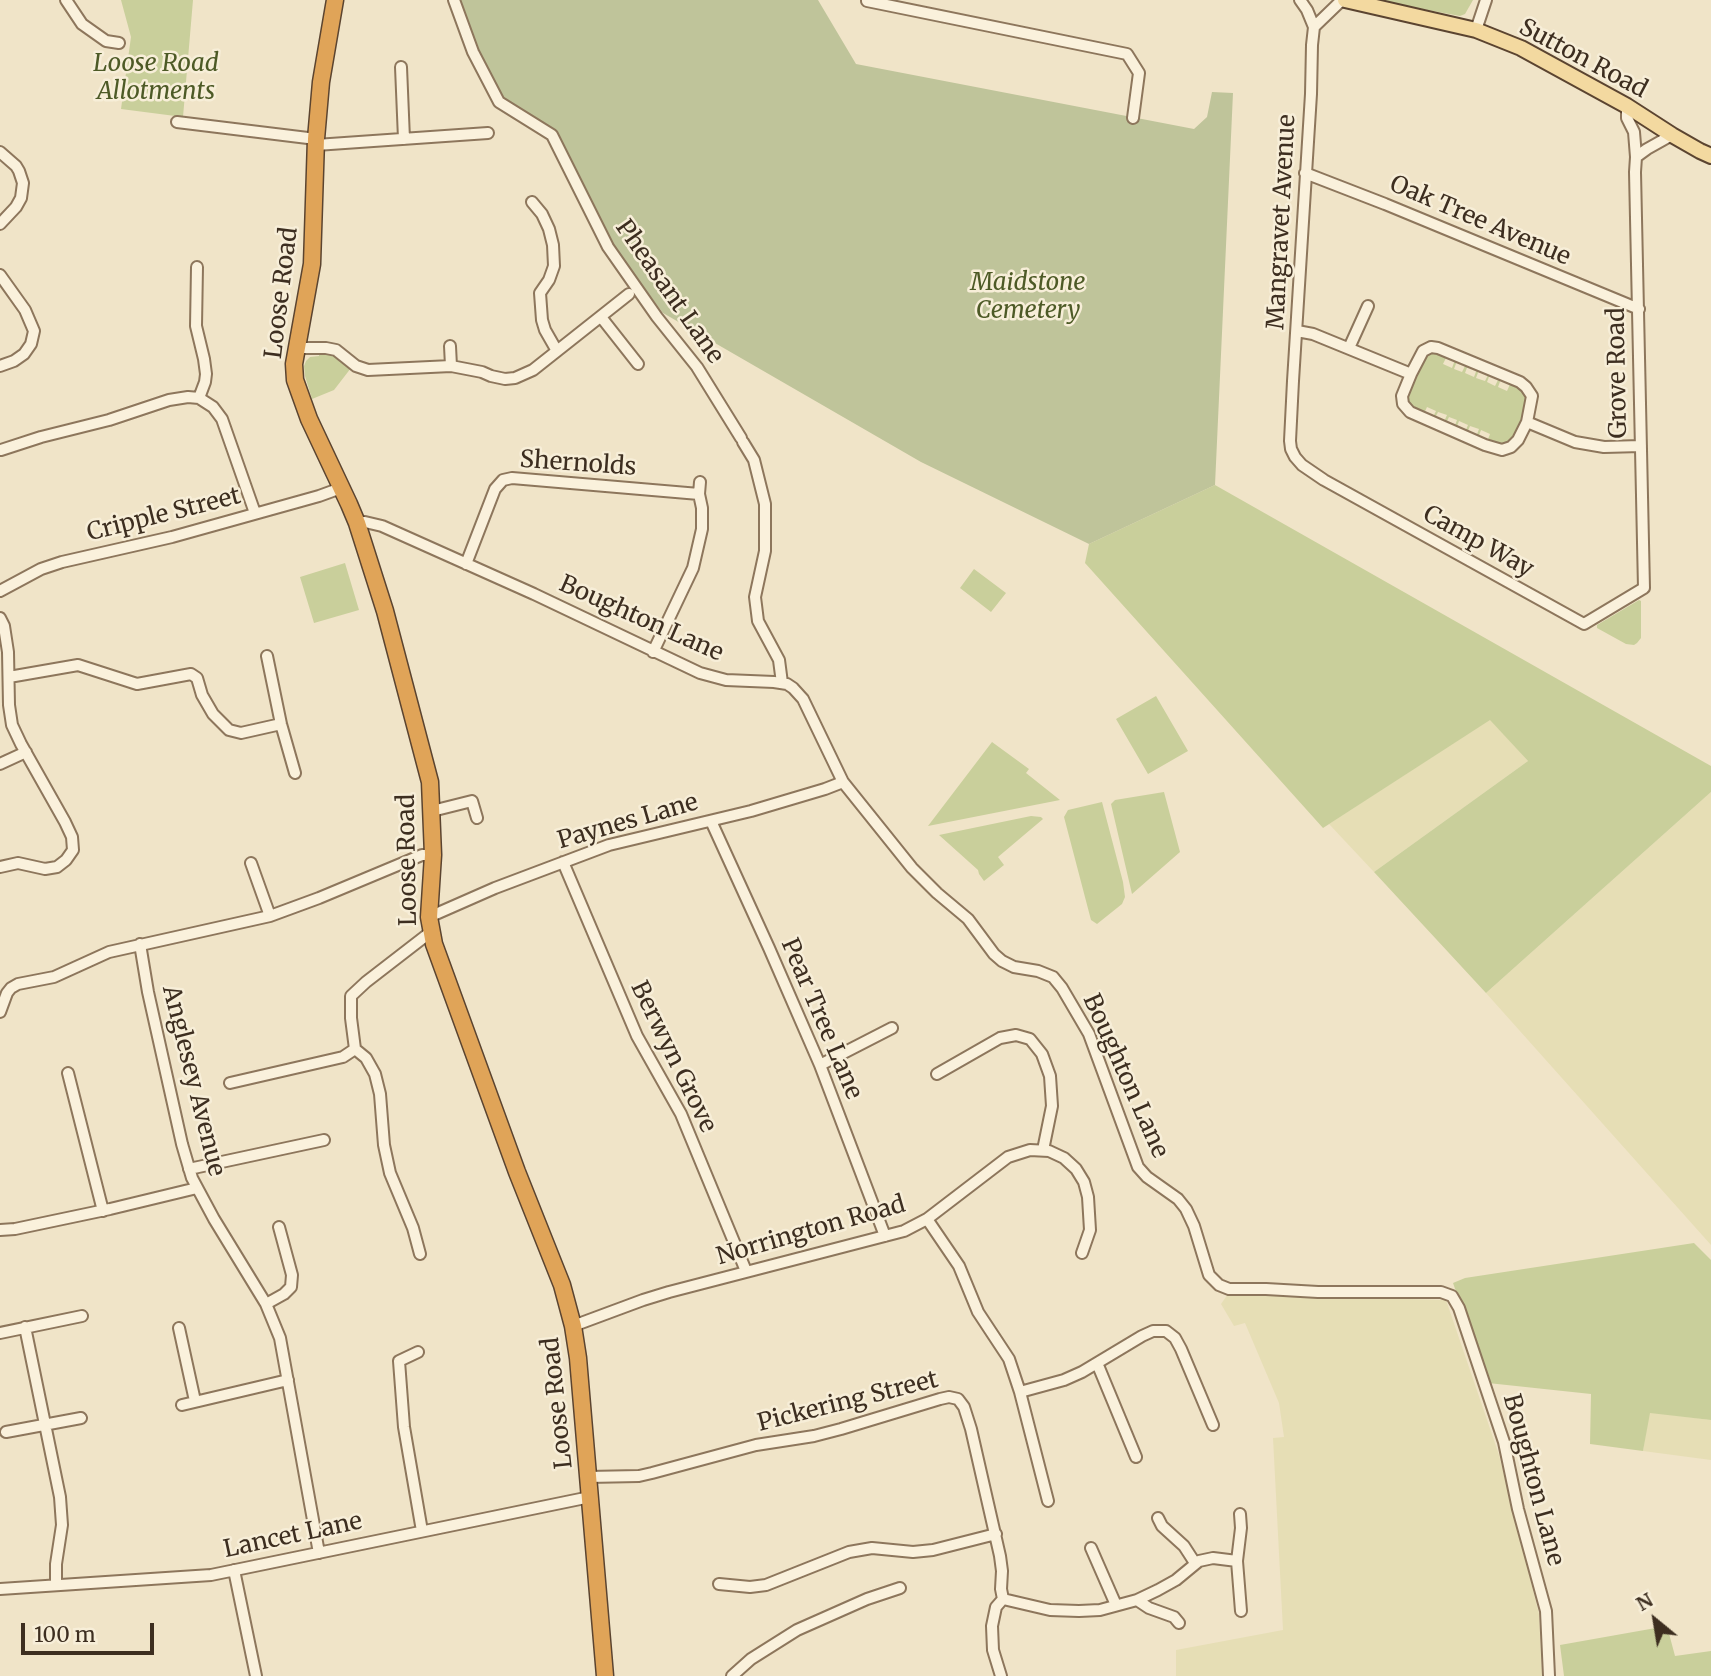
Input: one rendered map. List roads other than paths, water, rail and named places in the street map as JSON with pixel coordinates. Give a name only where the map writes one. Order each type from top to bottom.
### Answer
[{"type":"highway","name":"Loose Road","points":[[335,0],[321,82],[312,264],[296,348],[295,380],[300,398],[357,523],[385,611],[430,782],[433,855],[431,924],[448,984],[562,1285],[573,1326],[605,1676]]},
{"type":"main road","name":"Sutton Road","points":[[1343,0],[1476,30],[1535,55],[1711,156]]},
{"type":"street","points":[[66,0],[82,24],[106,41],[119,43]]},
{"type":"street","name":"Pheasant Lane","points":[[454,0],[472,52],[499,102],[552,135],[608,247],[657,317],[697,366],[754,460],[765,504],[765,551],[755,597],[758,621],[779,660],[782,683]]},
{"type":"street","points":[[1300,0],[1314,27],[1343,0]]},
{"type":"street","points":[[1476,30],[1486,0]]},
{"type":"street","points":[[867,1],[915,5],[1024,33],[1127,54],[1139,73],[1133,118]]},
{"type":"street","name":"Mangravet Avenue","points":[[1295,457],[1290,441],[1314,27]]},
{"type":"street","points":[[401,67],[404,139]]},
{"type":"street","name":"Grove Road","points":[[1627,106],[1627,118],[1634,132],[1636,157],[1644,588]]},
{"type":"street","points":[[177,121],[316,142],[488,133]]},
{"type":"street","points":[[1636,157],[1672,135]]},
{"type":"street","points":[[0,152],[16,166],[23,183],[21,198],[16,207],[0,224]]},
{"type":"street","name":"Oak Tree Avenue","points":[[1305,173],[1639,309]]},
{"type":"street","points":[[532,202],[550,229],[553,245],[554,266],[540,293],[542,320],[557,351]]},
{"type":"street","points":[[197,267],[201,286],[195,326],[206,374],[199,398]]},
{"type":"street","points":[[0,275],[25,310],[34,331],[31,344],[24,354],[0,366]]},
{"type":"street","points":[[296,348],[336,350],[356,366],[368,370],[451,366],[505,379],[515,378],[533,370],[629,294]]},
{"type":"street","points":[[1349,348],[1368,306]]},
{"type":"street","points":[[601,317],[638,364]]},
{"type":"street","points":[[1297,331],[1313,334],[1411,374]]},
{"type":"street","points":[[450,346],[451,366]]},
{"type":"street","points":[[1430,347],[1438,348],[1526,387],[1532,396],[1527,422],[1518,440],[1511,447],[1502,450],[1410,412],[1403,404],[1402,396],[1423,351],[1430,347]]},
{"type":"street","points":[[1,450],[23,449],[60,432],[132,418],[179,397],[199,398],[213,407],[222,419],[255,513]]},
{"type":"street","points":[[1527,422],[1575,442],[1604,447],[1641,446]]},
{"type":"street","name":"Camp Way","points":[[1295,457],[1324,480],[1584,624],[1644,588]]},
{"type":"street","name":"Shernolds","points":[[466,564],[495,489],[503,481],[512,478],[699,488],[702,529],[693,568],[653,652]]},
{"type":"street","name":"Cripple Street","points":[[0,591],[41,569],[62,562],[172,537],[341,488]]},
{"type":"street","name":"Boughton Lane","points":[[357,523],[382,526],[712,677],[782,683],[793,688],[803,699],[843,782],[905,860],[937,893],[968,919],[1002,961],[1014,967],[1053,977],[1062,988],[1088,1034],[1138,1167],[1147,1177],[1178,1199],[1186,1209],[1209,1275],[1219,1285],[1229,1289],[1441,1292],[1452,1296],[1459,1308],[1504,1442],[1518,1509],[1546,1611],[1549,1676]]},
{"type":"street","points":[[0,618],[8,652],[12,725],[65,822],[72,837],[73,850],[57,867],[45,869],[18,863],[0,867]]},
{"type":"street","points":[[267,656],[281,724],[295,773]]},
{"type":"street","points":[[9,677],[78,665],[137,684],[191,674],[197,678],[202,695],[213,714],[229,730],[241,733],[281,724]]},
{"type":"street","points":[[0,764],[26,752]]},
{"type":"street","name":"Paynes Lane","points":[[355,1049],[351,996],[431,924],[495,888],[609,845],[794,799],[843,782]]},
{"type":"street","points":[[432,811],[472,801],[477,817]]},
{"type":"street","name":"Pear Tree Lane","points":[[711,821],[820,1065],[886,1236]]},
{"type":"street","points":[[0,1012],[11,988],[22,983],[54,977],[100,954],[270,916],[422,855],[433,855]]},
{"type":"street","name":"Berwyn Grove","points":[[562,862],[629,1018],[681,1114],[746,1271]]},
{"type":"street","points":[[251,863],[270,916]]},
{"type":"street","name":"Anglesey Avenue","points":[[140,944],[148,992],[189,1169],[214,1219],[267,1304],[280,1338],[319,1553]]},
{"type":"street","points":[[0,982],[11,988]]},
{"type":"street","points":[[820,1065],[892,1028]]},
{"type":"street","points":[[937,1074],[1000,1038],[1016,1035],[1030,1039],[1042,1054],[1050,1076],[1052,1106],[1043,1150],[1064,1158],[1076,1169],[1084,1182],[1088,1197],[1090,1230],[1082,1253]]},
{"type":"street","points":[[230,1083],[343,1058],[355,1049],[366,1058],[375,1074],[380,1094],[384,1145],[390,1172],[414,1228],[419,1254]]},
{"type":"street","points":[[68,1073],[103,1211]]},
{"type":"street","points":[[189,1169],[324,1140]]},
{"type":"street","name":"Norrington Road","points":[[573,1326],[643,1300],[904,1231],[927,1219],[1008,1157],[1023,1151],[1043,1150]]},
{"type":"street","points":[[0,1230],[103,1211],[197,1188]]},
{"type":"street","points":[[927,1219],[959,1266],[978,1312],[1009,1359],[1048,1501]]},
{"type":"street","points":[[267,1304],[291,1287],[292,1275],[279,1227]]},
{"type":"street","points":[[0,1333],[82,1316]]},
{"type":"street","points":[[25,1327],[62,1510],[56,1584]]},
{"type":"street","points":[[179,1328],[195,1401]]},
{"type":"street","points":[[1020,1392],[1064,1380],[1142,1336],[1153,1331],[1166,1331],[1175,1338],[1181,1349],[1213,1425]]},
{"type":"street","points":[[418,1352],[399,1361],[404,1427],[422,1531]]},
{"type":"street","points":[[1097,1363],[1136,1457]]},
{"type":"street","points":[[182,1405],[288,1380]]},
{"type":"street","name":"Pickering Street","points":[[588,1477],[639,1476],[756,1445],[814,1436],[940,1399],[960,1400],[969,1422],[1000,1556],[1000,1589],[1003,1599],[996,1607],[992,1626],[993,1650],[1001,1676]]},
{"type":"street","points":[[6,1432],[80,1418]]},
{"type":"street","name":"Lancet Lane","points":[[0,1589],[181,1577],[234,1570],[590,1497]]},
{"type":"street","points":[[1240,1514],[1237,1561],[1241,1611]]},
{"type":"street","points":[[1158,1518],[1162,1526],[1184,1546],[1195,1563]]},
{"type":"street","points":[[719,1584],[750,1587],[766,1585],[849,1552],[873,1548],[913,1552],[933,1550],[996,1534]]},
{"type":"street","points":[[1091,1548],[1116,1605]]},
{"type":"street","points":[[1003,1599],[1050,1610],[1100,1610],[1137,1601],[1176,1580],[1195,1563],[1213,1559],[1237,1561]]},
{"type":"street","points":[[234,1570],[256,1676]]},
{"type":"street","points":[[732,1676],[751,1659],[797,1630],[867,1599],[900,1588]]},
{"type":"street","points":[[1137,1601],[1174,1617],[1180,1623]]},
{"type":"park label","name":"Loose Road Allotments","points":[[156,78]]},
{"type":"park label","name":"Maidstone Cemetery","points":[[1028,297]]}]
